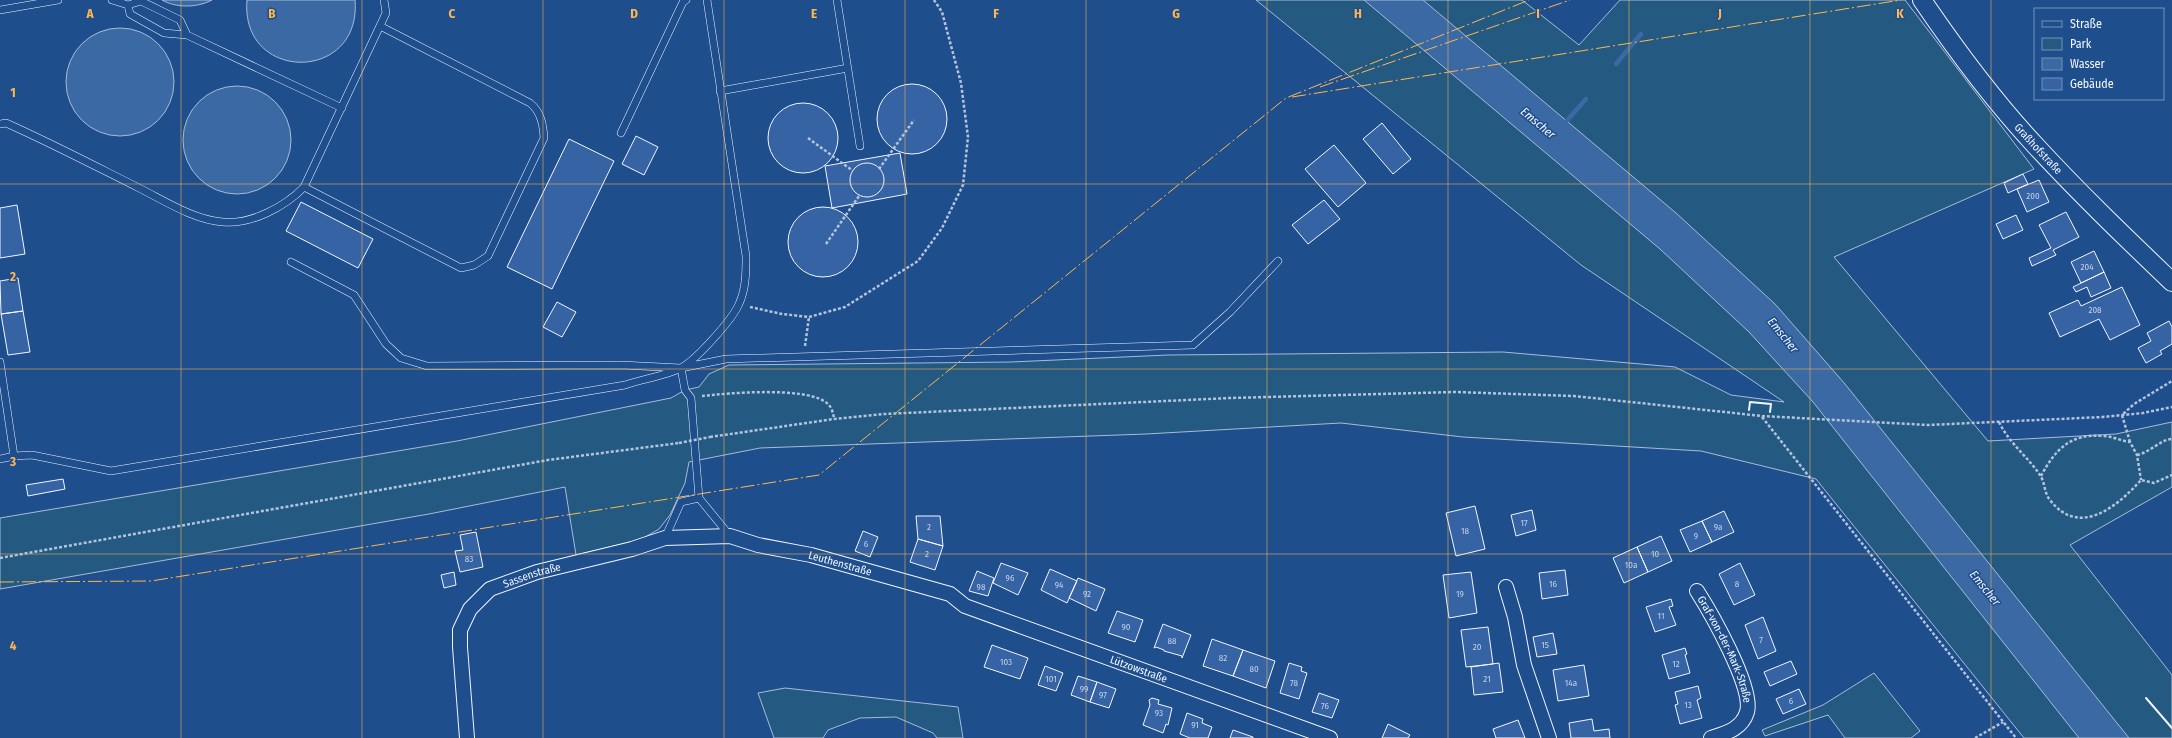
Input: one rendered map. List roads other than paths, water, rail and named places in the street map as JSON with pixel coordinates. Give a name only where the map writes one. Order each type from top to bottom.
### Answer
[{"type":"street","name":"Graßhofstraße","points":[[1922,0],[1998,102],[2034,144],[2118,230],[2172,282]]},
{"type":"street","name":"Sassenstraße","points":[[467,738],[460,630],[470,609],[490,589],[530,574],[665,538],[730,536]]},
{"type":"street","name":"Leuthenstraße","points":[[730,536],[758,545],[811,555],[950,594]]},
{"type":"street","points":[[1506,587],[1515,617],[1524,665],[1549,738]]},
{"type":"street","name":"Graf-von-der-Mark-Straße","points":[[1697,591],[1714,618],[1746,690],[1748,705],[1747,712],[1738,726],[1711,738]]},
{"type":"street","name":"Lützowstraße","points":[[950,594],[965,606],[1330,738]]},
{"type":"lane","points":[[0,10],[58,0]]},
{"type":"lane","points":[[112,0],[128,5],[140,1],[180,20],[187,35]]},
{"type":"lane","points":[[0,124],[6,122],[194,215],[224,222],[259,217],[293,199],[304,187],[386,13],[384,0]]},
{"type":"lane","points":[[621,134],[683,2],[686,0]]},
{"type":"lane","points":[[291,262],[354,295],[391,349],[401,358],[427,366],[621,366],[681,368],[725,325],[739,305],[746,281],[746,256],[707,0]]},
{"type":"lane","points":[[838,0],[860,146]]},
{"type":"lane","points":[[128,5],[130,14],[164,33],[187,35],[342,108]]},
{"type":"lane","points":[[304,187],[461,268],[474,266],[488,256],[544,138],[543,123],[536,108],[530,103],[380,26]]},
{"type":"lane","points":[[720,91],[848,68]]},
{"type":"lane","points":[[0,459],[14,456],[32,455],[111,471],[625,384],[681,368],[726,359],[1193,345],[1230,312],[1278,261]]},
{"type":"lane","points":[[0,362],[14,456]]},
{"type":"lane","points":[[681,368],[685,390],[691,398],[699,498],[730,536]]},
{"type":"lane","points":[[665,538],[681,502],[699,498]]},
{"type":"water","points":[[162,0],[212,0],[193,6],[180,6]]},
{"type":"water","points":[[247,0],[355,0],[352,27],[340,47],[322,58],[301,62],[280,58],[262,47],[250,27]]},
{"type":"water","name":"Emscher","points":[[1364,0],[1423,0],[1676,213],[1775,304],[1845,384],[2129,738],[2079,738],[1813,402],[1749,332],[1660,249]]},
{"type":"water","points":[[120,28],[141,32],[158,44],[170,61],[174,82],[170,103],[158,120],[141,132],[120,136],[99,132],[82,120],[70,103],[66,82],[70,61],[82,44],[99,32]]},
{"type":"water","points":[[237,86],[258,90],[275,102],[287,119],[291,140],[287,161],[275,178],[258,190],[237,194],[216,190],[199,178],[187,161],[183,140],[187,119],[199,102],[216,90]]},
{"type":"waterway","points":[[1616,64],[1641,34]]},
{"type":"waterway","points":[[1563,125],[1586,99]]}]
